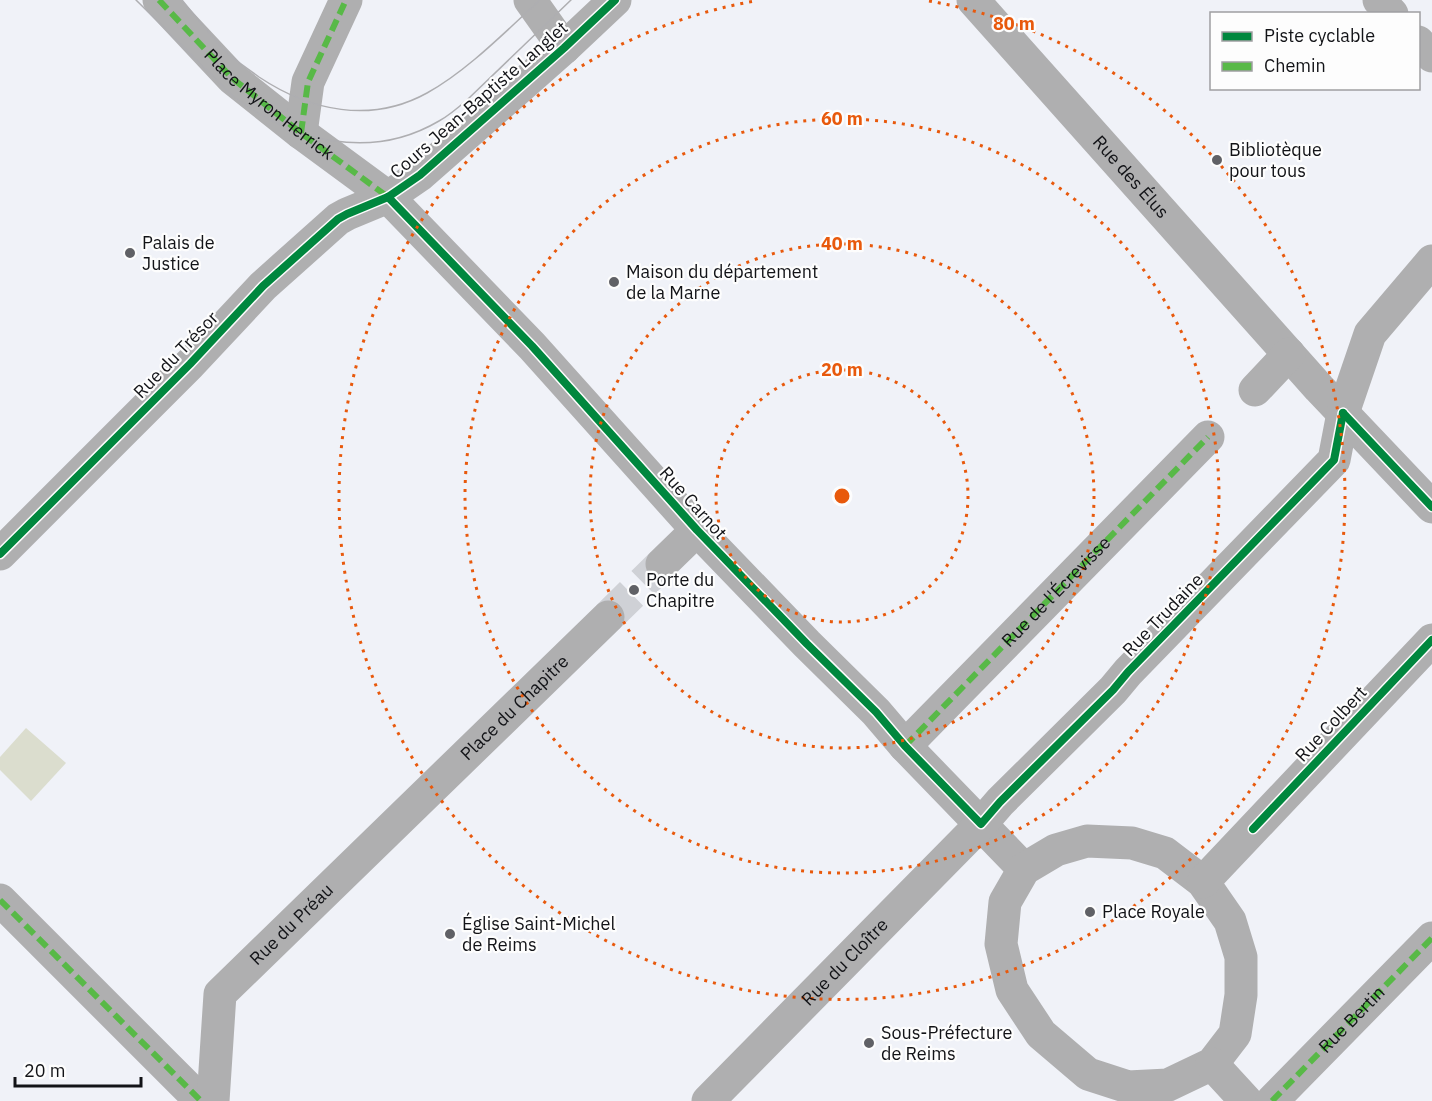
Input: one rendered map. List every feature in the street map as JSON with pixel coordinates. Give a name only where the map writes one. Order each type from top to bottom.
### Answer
[{"type":"street","name":"Place Myron Herrick","points":[[159,0],[232,78],[301,133],[388,197]]},
{"type":"street","points":[[301,133],[308,82],[346,0]]},
{"type":"street","name":"Cours Jean-Baptiste Langlet","points":[[530,0],[564,48]]},
{"type":"street","name":"Cours Jean-Baptiste Langlet","points":[[388,197],[420,174],[564,48],[615,0]]},
{"type":"street","name":"Rue des Élus","points":[[973,0],[1342,413],[1432,507]]},
{"type":"street","points":[[1379,0],[1390,12]]},
{"type":"street","points":[[1420,43],[1432,56]]},
{"type":"street","name":"Rue du Trésor","points":[[0,554],[190,364],[263,286],[338,219],[388,197]]},
{"type":"street","name":"Rue Carnot","points":[[388,197],[532,346],[697,530],[876,712],[905,746],[1024,869]]},
{"type":"street","name":"Rue Trudaine","points":[[981,824],[1334,460],[1342,413],[1370,334],[1432,261]]},
{"type":"street","points":[[1255,390],[1289,354]]},
{"type":"street","name":"Rue de l'Écrevisse","points":[[905,746],[1208,436]]},
{"type":"street","points":[[662,564],[697,530]]},
{"type":"street","name":"Place du Chapitre","points":[[440,781],[598,626]]},
{"type":"street","name":"Rue Colbert","points":[[1203,882],[1432,640]]},
{"type":"street","name":"Rue du Préau","points":[[213,1101],[220,994],[440,781]]},
{"type":"street","name":"Rue du Cloître","points":[[708,1101],[981,824]]},
{"type":"street","points":[[1087,841],[1132,843],[1165,853],[1203,882],[1230,921],[1241,957],[1241,995],[1235,1034],[1212,1064],[1168,1085],[1128,1087],[1088,1074],[1041,1034],[1012,990],[1001,944],[1005,902],[1024,869],[1056,850],[1087,841]]},
{"type":"street","points":[[0,900],[201,1101]]},
{"type":"street","name":"Rue Bertin","points":[[1272,1101],[1432,938]]},
{"type":"street","points":[[1212,1064],[1246,1101]]},
{"type":"shaded area","points":[[26,728],[66,763],[31,801],[0,770],[0,757]]},
{"type":"tunnel","points":[[608,617],[662,564]]},
{"type":"tram line","points":[[136,0],[233,96],[256,112],[307,135],[333,141],[360,143],[387,140],[413,133],[447,116],[468,99],[571,0]]},
{"type":"tram line","points":[[182,0],[223,49],[259,77],[279,89],[320,105],[363,111],[406,103],[442,84],[486,50],[540,0]]},
{"type":"marked path","points":[[159,0],[232,78],[301,133],[388,197]]},
{"type":"marked path","points":[[301,133],[308,82],[346,0]]},
{"type":"marked path","points":[[905,746],[1208,437]]},
{"type":"marked path","points":[[0,900],[201,1101]]},
{"type":"marked path","points":[[1272,1101],[1432,938]]},
{"type":"cycle path","points":[[0,554],[190,364],[263,286],[338,219],[388,197],[420,175],[615,0]]},
{"type":"cycle path","points":[[388,197],[532,346],[697,530],[876,712],[905,746],[981,824],[1334,460],[1343,413]]},
{"type":"cycle path","points":[[1343,413],[1432,507]]},
{"type":"cycle path","points":[[1253,829],[1432,640]]},
{"type":"place","name":"Bibliotèque pour tous","points":[[1217,160]]},
{"type":"place","name":"Palais de Justice","points":[[130,253]]},
{"type":"place","name":"Maison du département de la Marne","points":[[614,282]]},
{"type":"place","name":"Porte du Chapitre","points":[[634,590]]},
{"type":"place","name":"Place Royale","points":[[1090,912]]},
{"type":"place","name":"Église Saint-Michel de Reims","points":[[450,934]]},
{"type":"place","name":"Sous-Préfecture de Reims","points":[[869,1043]]}]
